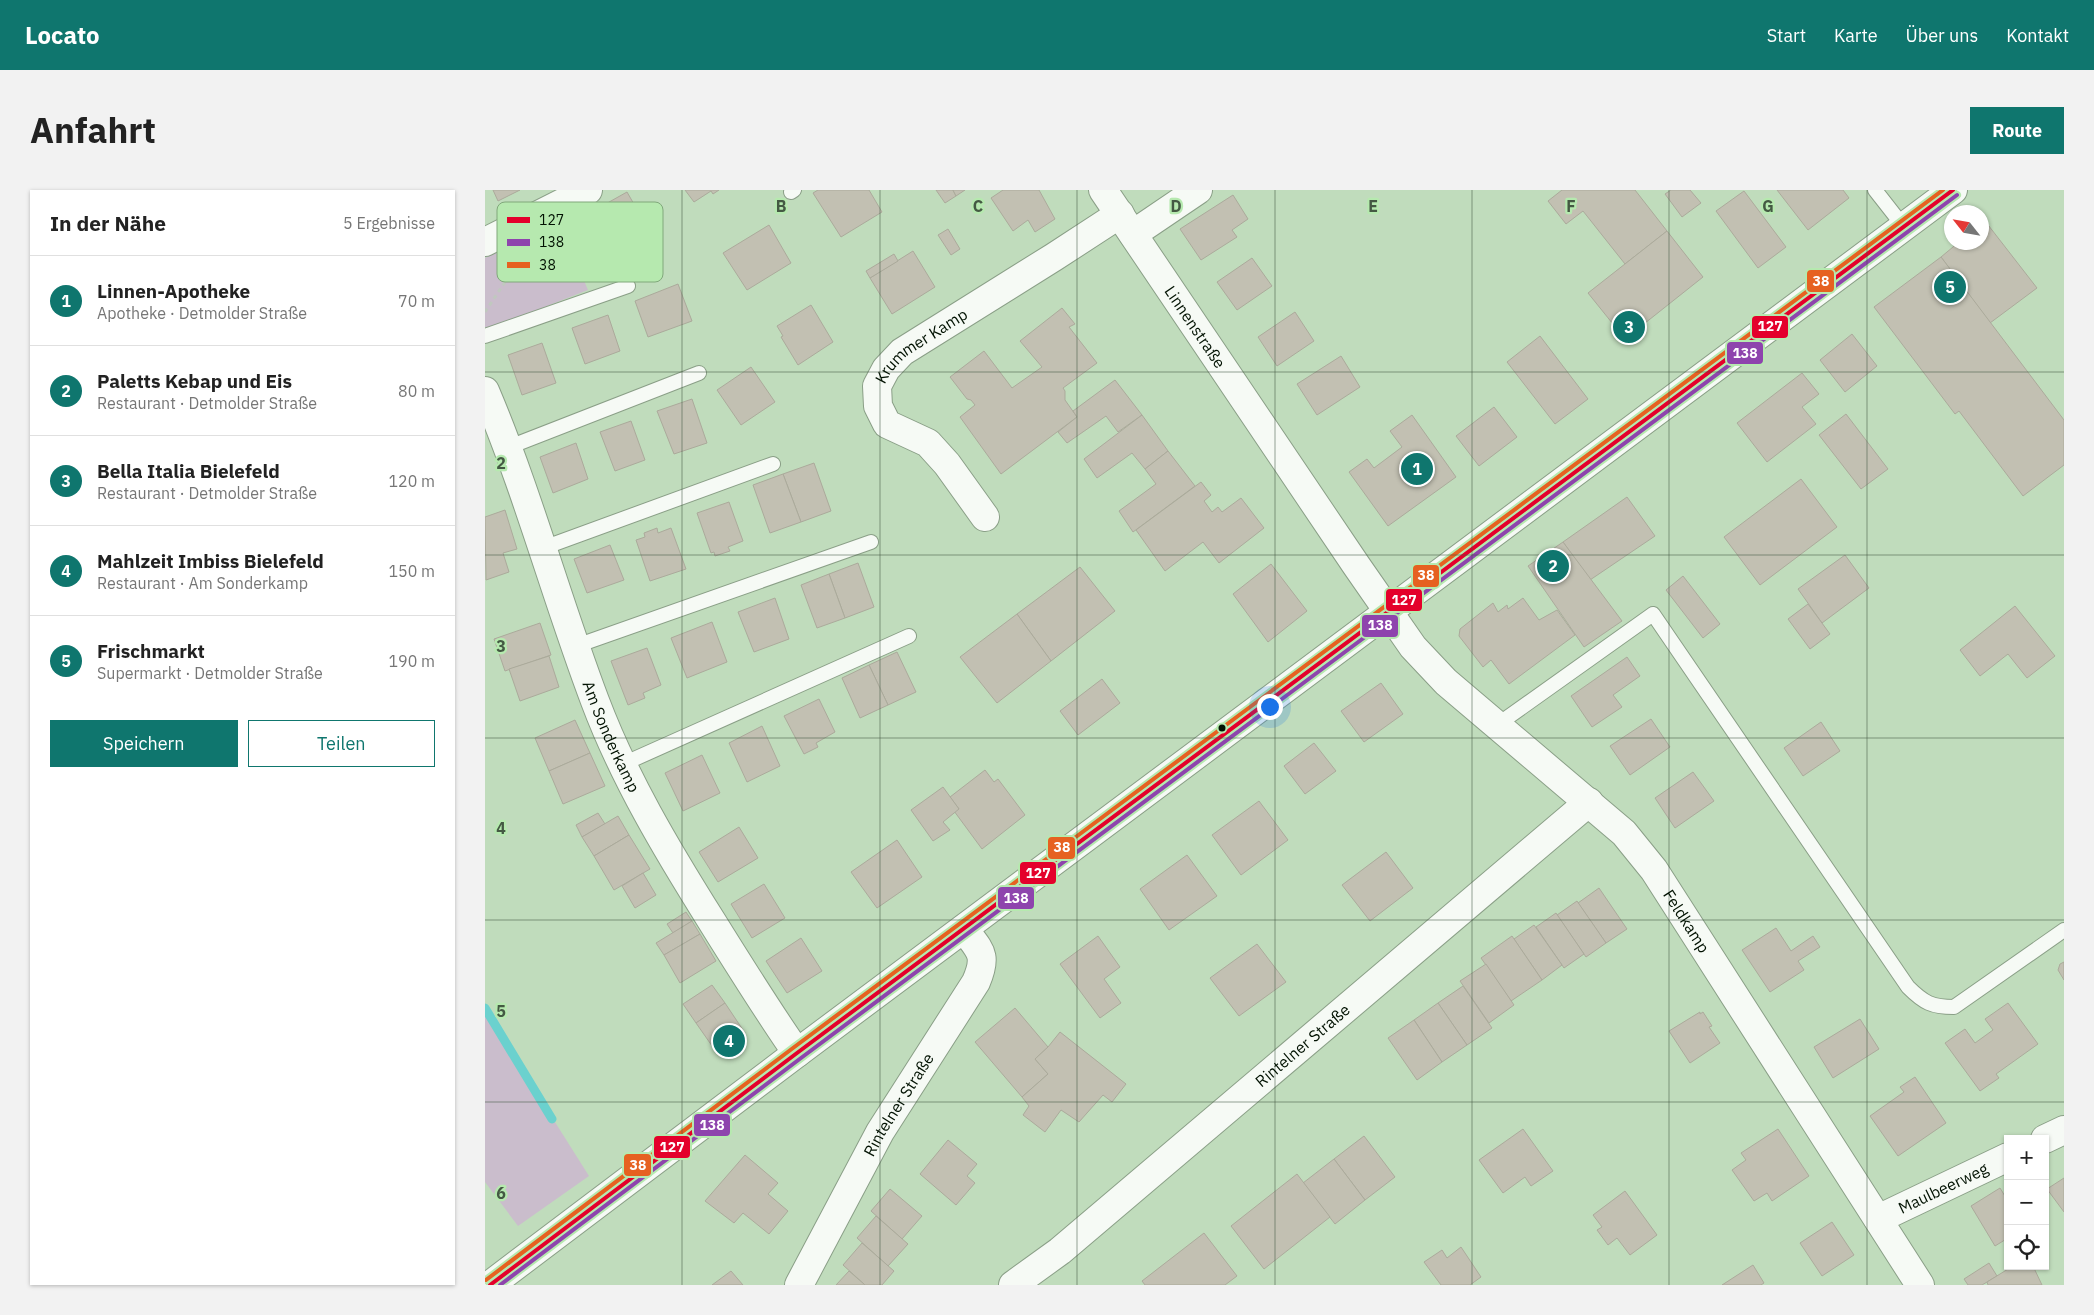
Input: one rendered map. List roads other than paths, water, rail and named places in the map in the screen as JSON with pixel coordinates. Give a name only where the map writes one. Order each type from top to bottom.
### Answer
[{"type":"street","points":[[564,202],[588,190]]},
{"type":"street","name":"Linnenstraße","points":[[1103,190],[1389,613]]},
{"type":"street","name":"Krummer Kamp","points":[[985,517],[947,464],[928,443],[887,424],[878,406],[877,386],[887,368],[902,352],[1054,257],[1198,190]]},
{"type":"street","points":[[490,1285],[797,1053],[1389,613],[1953,190]]},
{"type":"street","points":[[485,242],[497,236]]},
{"type":"street","name":"Am Sonderkamp","points":[[485,391],[509,448],[595,702],[623,764],[645,810],[677,866],[797,1053]]},
{"type":"street","name":"Feldkamp","points":[[1389,613],[1428,664],[1624,833],[1654,870],[1920,1285]]},
{"type":"street","name":"Rintelner Straße","points":[[1013,1285],[1060,1251],[1589,802]]},
{"type":"street","name":"Rintelner Straße","points":[[799,1285],[879,1132],[976,982],[982,969],[981,953],[964,929]]},
{"type":"street","points":[[2049,1137],[2064,1130]]},
{"type":"street","name":"Maulbeerweg","points":[[1878,1219],[2004,1159]]},
{"type":"lane","points":[[1875,190],[1904,227]]},
{"type":"lane","points":[[485,336],[628,286]]},
{"type":"lane","points":[[509,448],[699,373]]},
{"type":"lane","points":[[543,548],[773,464]]},
{"type":"lane","points":[[576,646],[871,542]]},
{"type":"lane","points":[[1497,725],[1653,614],[1908,987],[1920,999],[1935,1006],[1954,1006],[2064,930]]},
{"type":"lane","points":[[623,764],[909,636]]},
{"type":"waterway","points":[[485,1008],[552,1119]]},
{"type":"place","name":"Frischmarkt","points":[[1950,287]]},
{"type":"place","name":"Bella Italia Bielefeld","points":[[1629,327]]},
{"type":"place","name":"Linnen-Apotheke","points":[[1417,469]]},
{"type":"place","name":"Paletts Kebap und Eis","points":[[1553,566]]},
{"type":"place","name":"Mahlzeit Imbiss Bielefeld","points":[[729,1041]]}]
